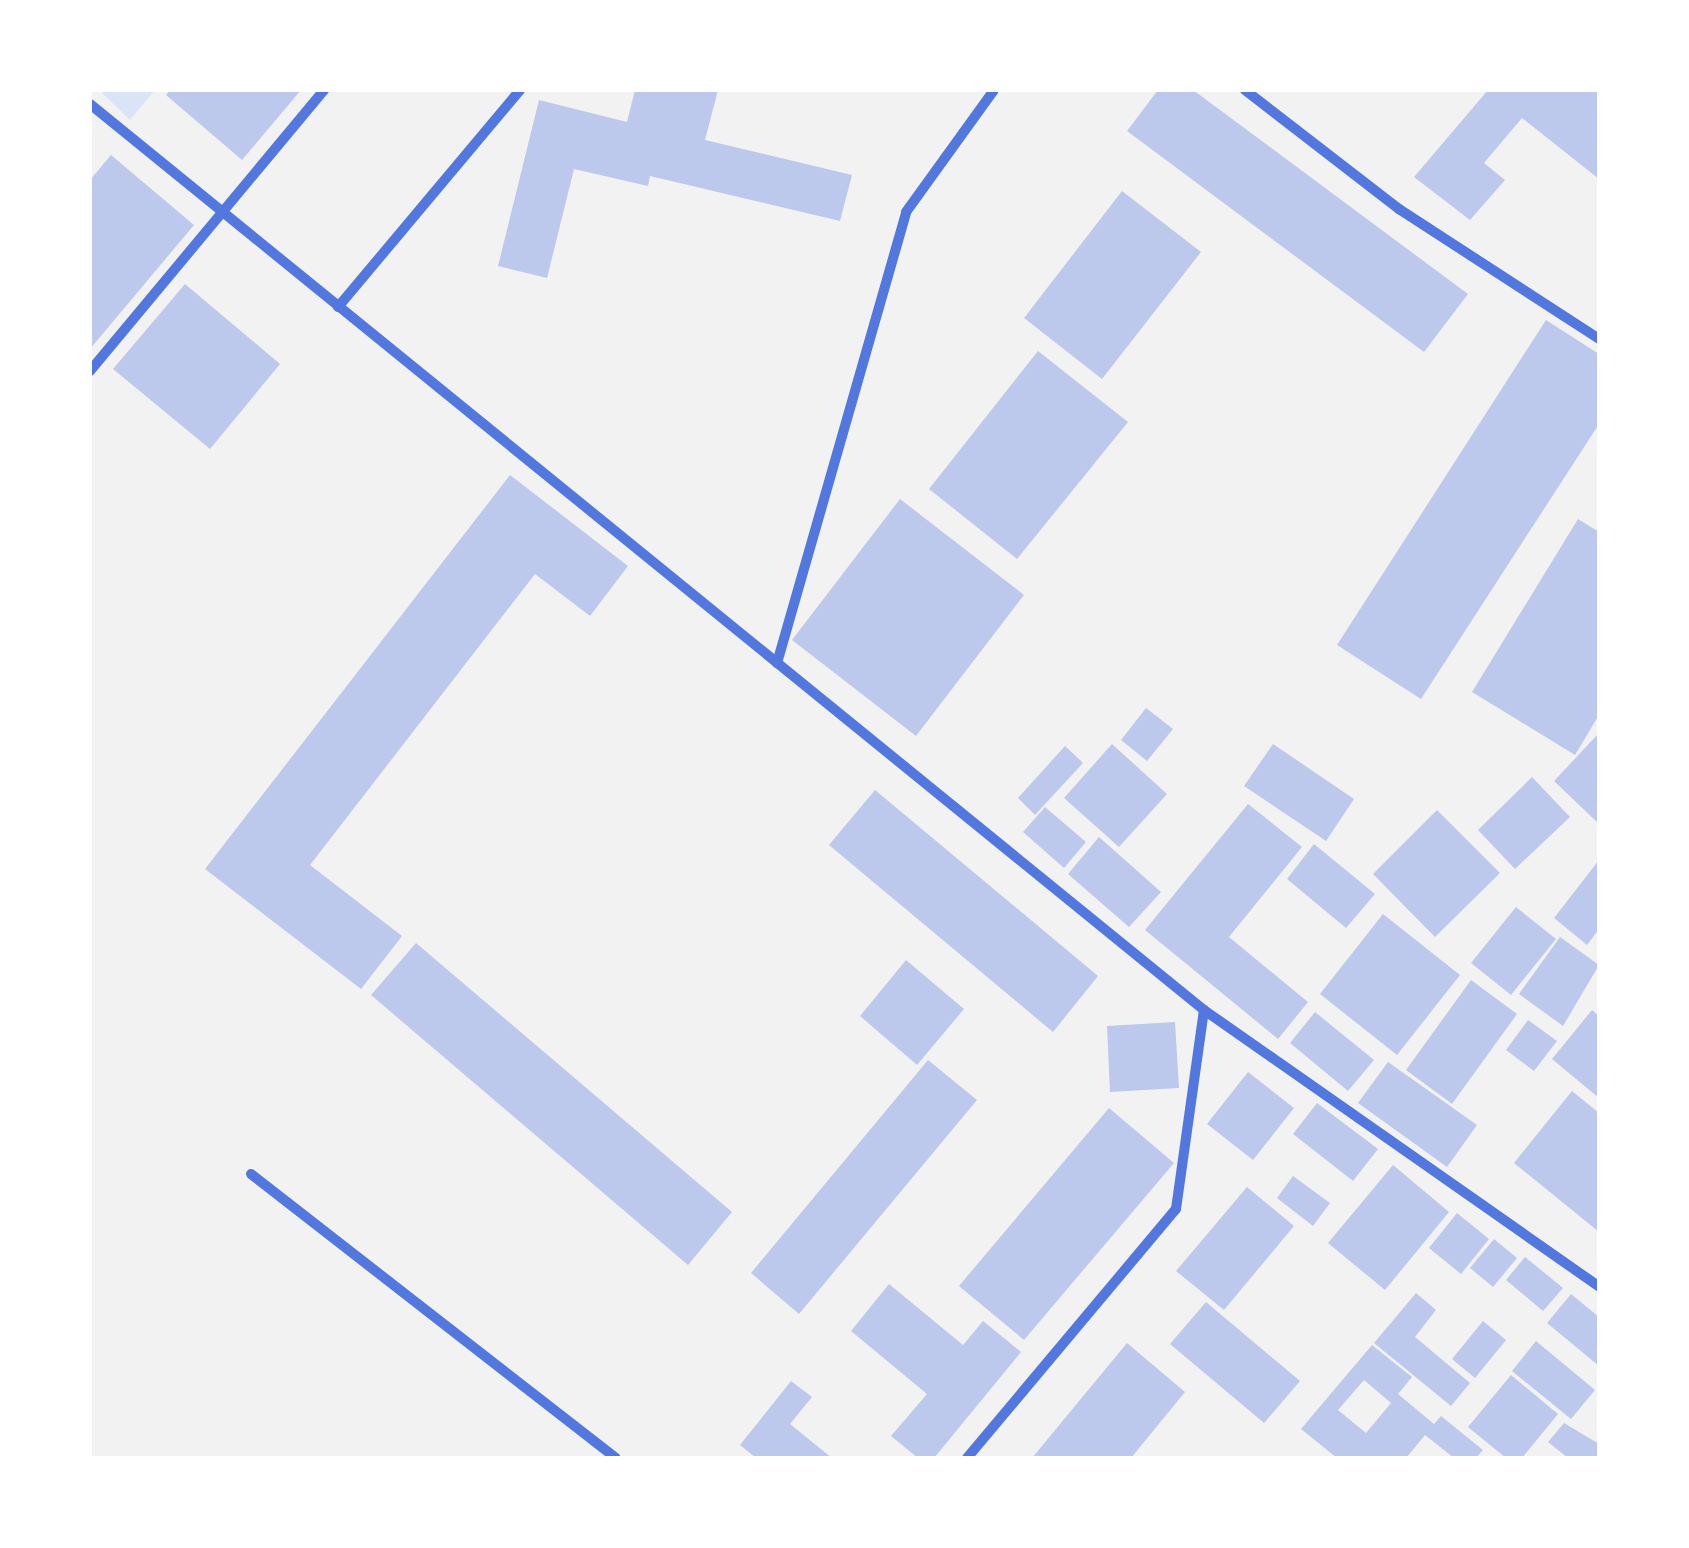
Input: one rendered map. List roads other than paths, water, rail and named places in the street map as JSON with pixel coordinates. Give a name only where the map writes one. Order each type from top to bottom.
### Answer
[{"type":"street","points":[[90,371],[324,90]]},
{"type":"street","points":[[338,307],[520,90]]},
{"type":"street","points":[[777,664],[906,212],[994,90]]},
{"type":"street","points":[[1244,90],[1399,210],[1599,339]]},
{"type":"street","points":[[90,104],[1204,1010],[1599,1287]]},
{"type":"street","points":[[967,1458],[1176,1209],[1204,1010]]},
{"type":"street","points":[[251,1174],[616,1458]]}]
